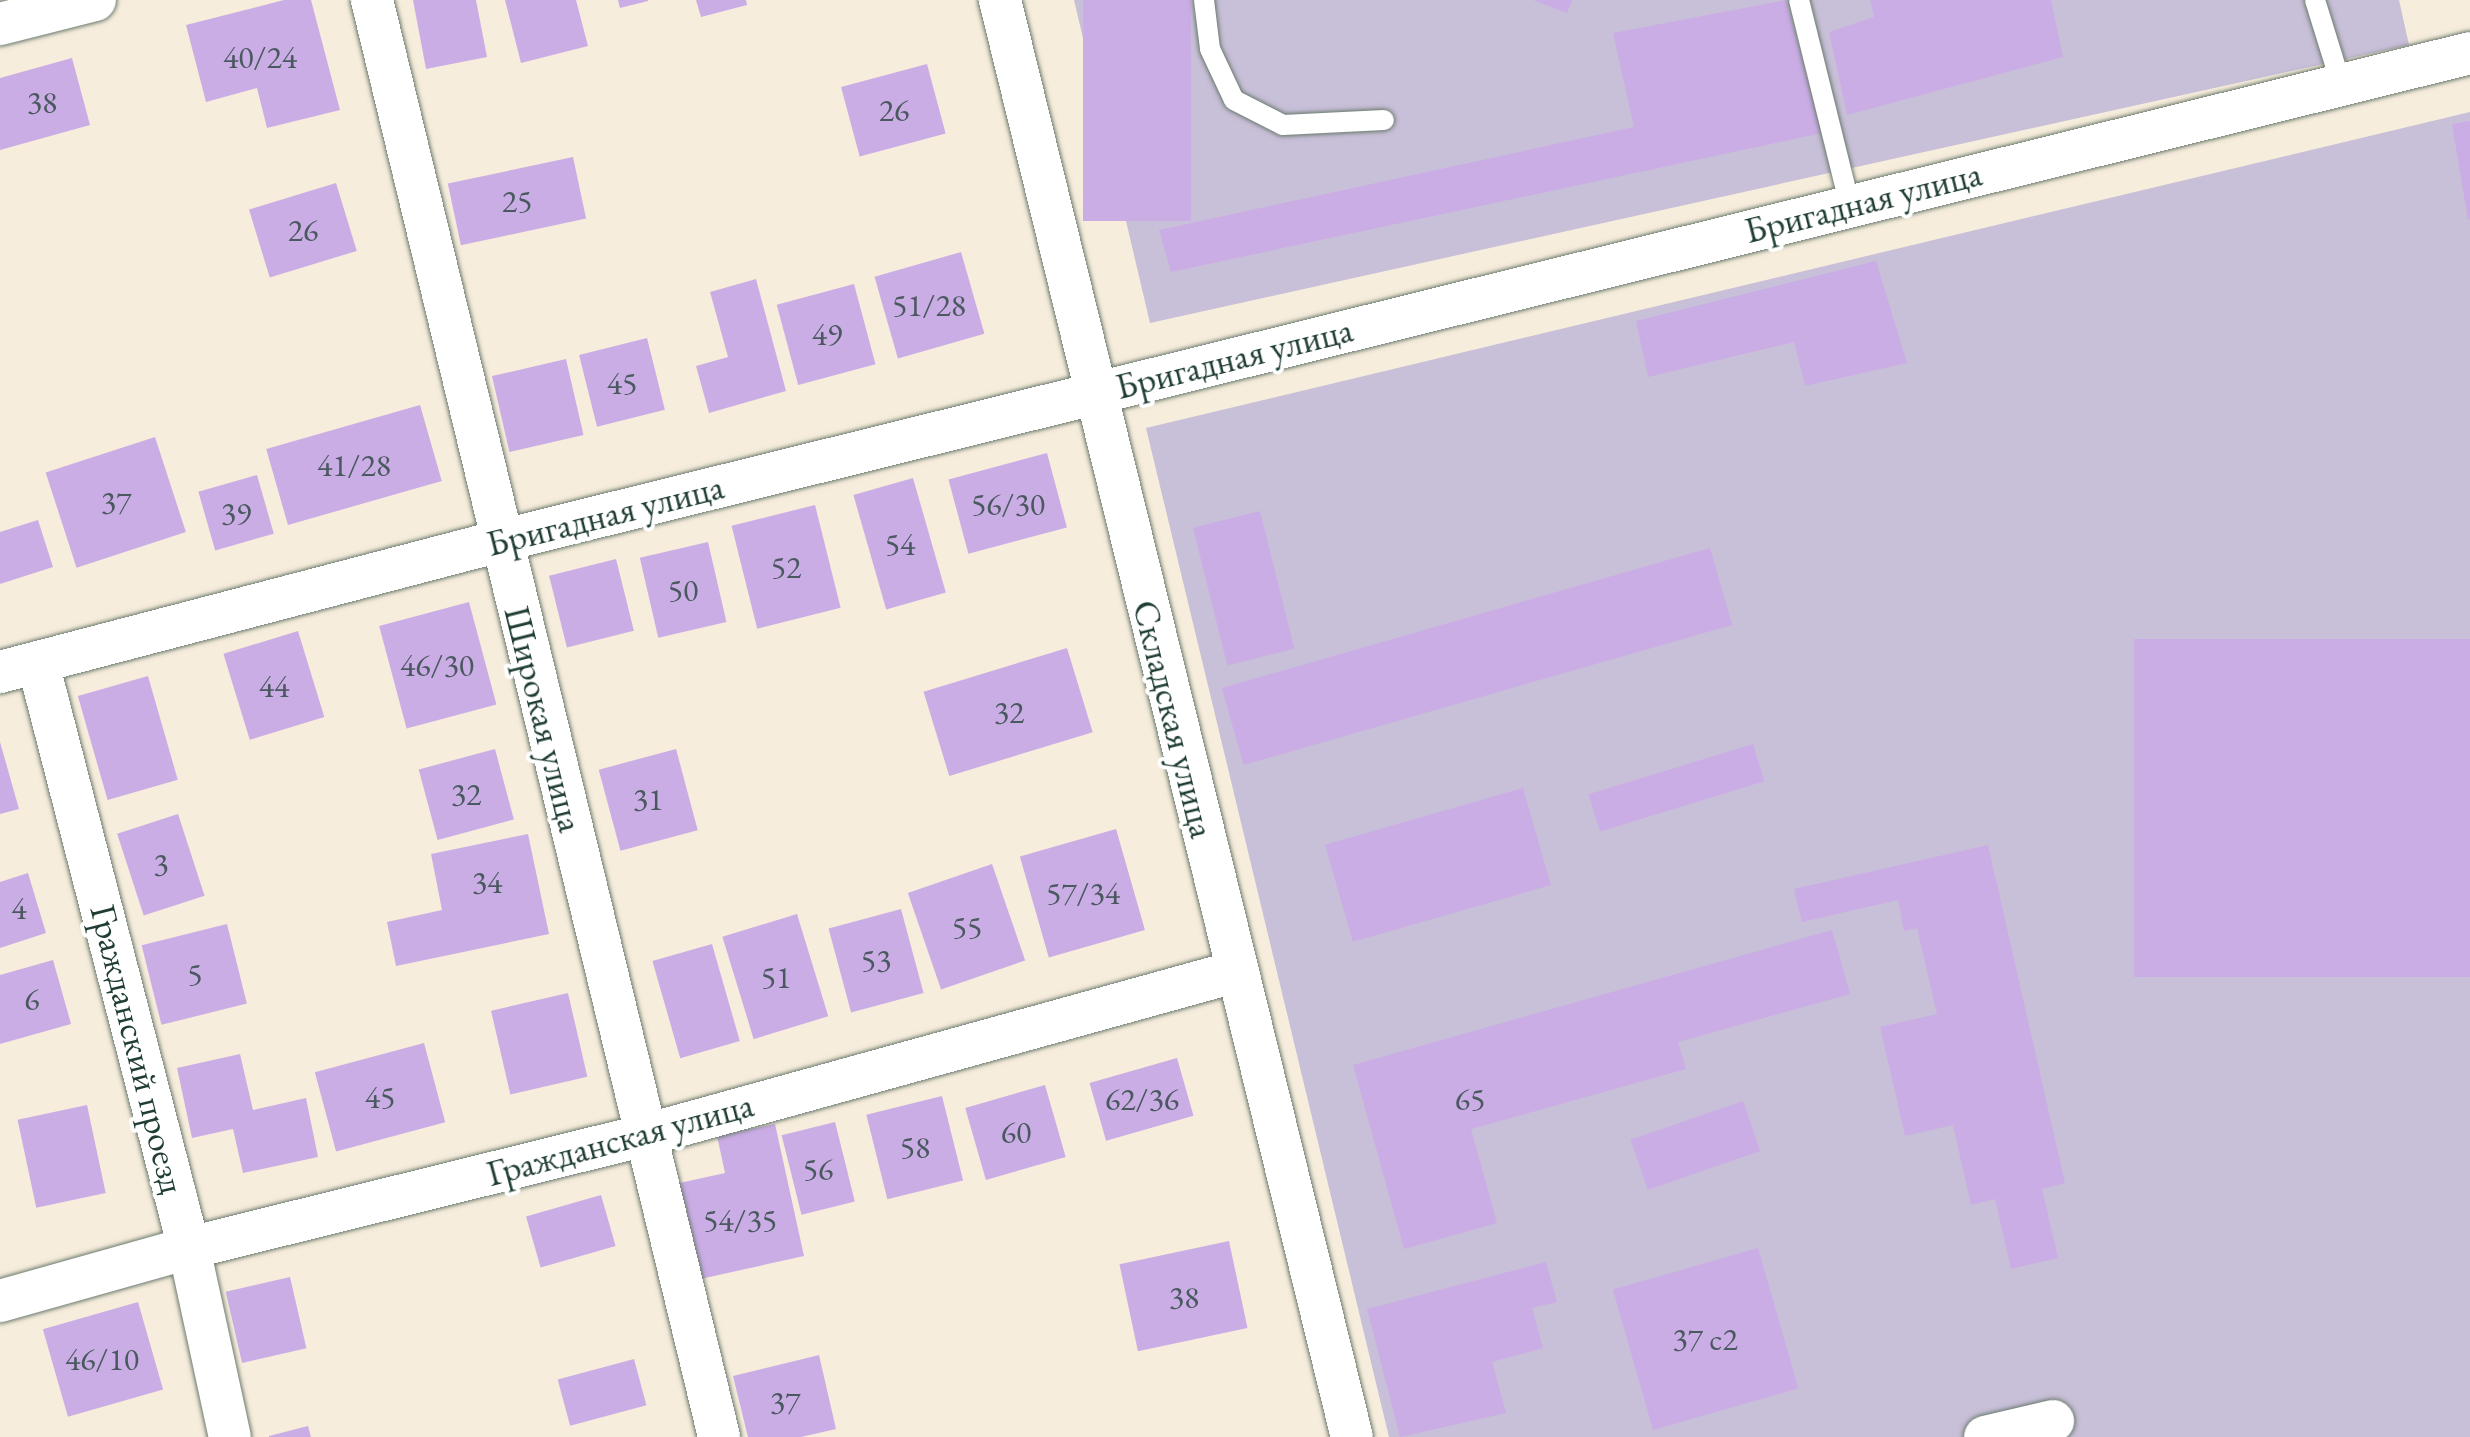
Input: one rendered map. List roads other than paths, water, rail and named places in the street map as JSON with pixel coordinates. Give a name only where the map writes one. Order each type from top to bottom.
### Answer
[{"type":"street","points":[[0,24],[95,0]]},
{"type":"street","name":"Широкая улица","points":[[372,0],[500,541],[649,1134],[719,1437]]},
{"type":"street","name":"Складская улица","points":[[1000,0],[1092,393],[1352,1437]]},
{"type":"street","name":"Бригадная улица","points":[[19,668],[500,541],[2470,53]]},
{"type":"street","name":"Гражданский проезд","points":[[19,668],[189,1248],[230,1437]]},
{"type":"street","name":"Гражданская улица","points":[[0,1301],[189,1248],[649,1134],[1238,971]]},
{"type":"street","points":[[1985,1437],[2053,1421]]},
{"type":"lane","points":[[1204,0],[1210,49],[1234,100],[1283,125],[1384,120]]},
{"type":"lane","points":[[1799,0],[1850,206]]},
{"type":"lane","points":[[2315,0],[2341,84]]}]
